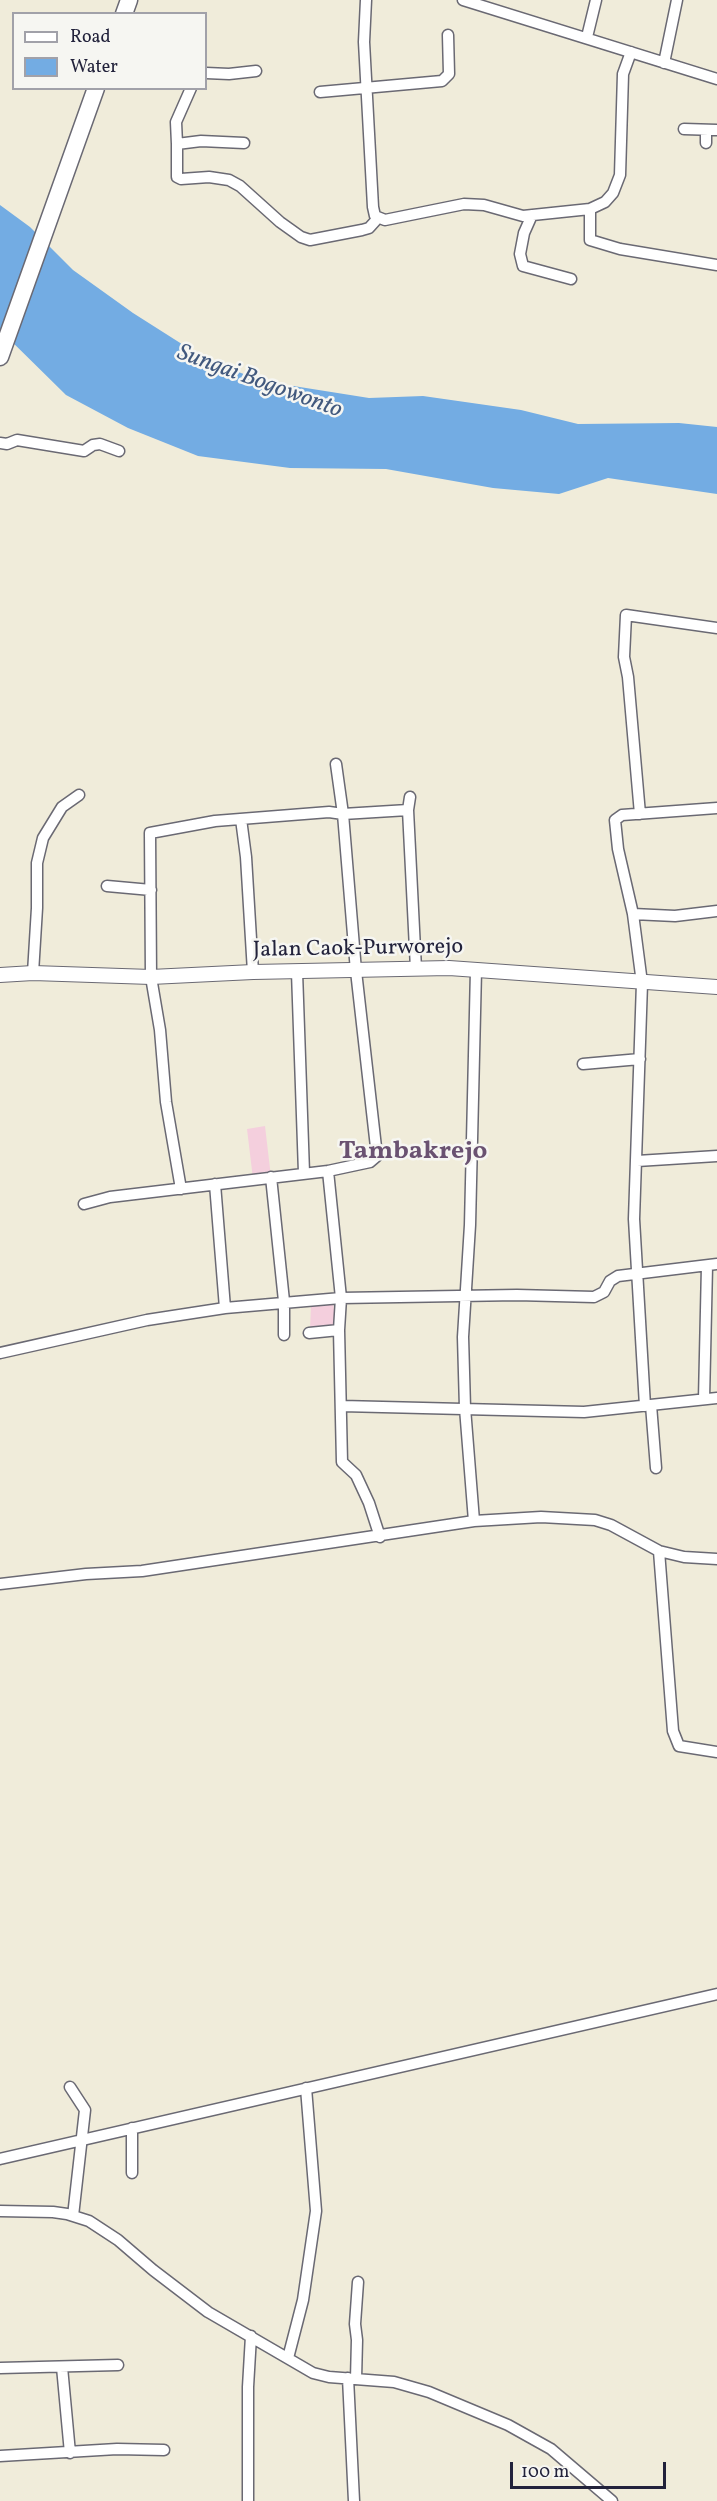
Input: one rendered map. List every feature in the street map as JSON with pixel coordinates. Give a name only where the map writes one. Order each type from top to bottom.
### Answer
[{"type":"main road","points":[[0,357],[95,90]]},
{"type":"street","points":[[366,0],[364,42],[373,207],[378,218]]},
{"type":"street","points":[[463,0],[717,78]]},
{"type":"street","points":[[587,37],[596,0]]},
{"type":"street","points":[[664,63],[677,0]]},
{"type":"street","points":[[320,92],[442,81],[449,74],[448,35]]},
{"type":"street","points":[[378,218],[386,220],[399,218],[464,204],[484,205],[518,215],[531,215],[590,209],[605,202],[618,185],[624,74],[630,52]]},
{"type":"street","points":[[207,73],[229,74],[256,71]]},
{"type":"street","points":[[190,90],[176,122],[177,177],[209,177],[229,180],[240,186],[280,222],[301,237],[310,240],[369,228],[378,218]]},
{"type":"street","points":[[684,129],[711,130],[706,143]]},
{"type":"street","points":[[177,144],[201,141],[244,143]]},
{"type":"street","points":[[590,209],[589,236],[594,243],[680,261],[717,265]]},
{"type":"street","points":[[531,215],[524,233],[520,254],[523,266],[571,279]]},
{"type":"street","points":[[0,443],[7,444],[17,440],[82,450],[100,444],[119,451]]},
{"type":"street","points":[[640,814],[628,677],[624,657],[626,615],[717,628]]},
{"type":"street","points":[[84,1204],[110,1197],[328,1171],[370,1162],[377,1156],[356,971],[344,814],[336,764]]},
{"type":"street","points":[[33,973],[38,908],[37,863],[43,838],[62,807],[79,795]]},
{"type":"street","points":[[410,797],[408,810],[416,969]]},
{"type":"street","points":[[656,1468],[648,1405],[634,1219],[642,983],[633,914],[614,827],[618,817],[717,808]]},
{"type":"street","points":[[181,1189],[166,1102],[160,1030],[151,977],[150,833],[215,821],[329,812],[344,814],[408,810]]},
{"type":"street","points":[[241,819],[246,857],[253,972]]},
{"type":"street","points":[[107,886],[151,890]]},
{"type":"street","points":[[633,914],[675,916],[717,911]]},
{"type":"street","name":"Jalan Caok-Purworejo","points":[[0,975],[33,973],[151,977],[253,972],[449,968],[717,987]]},
{"type":"street","points":[[474,1521],[465,1408],[463,1337],[470,1225],[476,970]]},
{"type":"street","points":[[297,972],[304,1173]]},
{"type":"street","points":[[583,1064],[640,1059]]},
{"type":"street","points":[[637,1161],[717,1156]]},
{"type":"street","points":[[328,1171],[341,1298],[339,1330],[342,1462],[356,1475],[369,1503],[380,1537]]},
{"type":"street","points":[[271,1177],[284,1302],[284,1335]]},
{"type":"street","points":[[215,1184],[225,1308]]},
{"type":"street","points":[[0,1353],[167,1316],[284,1302],[341,1298],[517,1295],[594,1297],[604,1292],[614,1277],[712,1265],[704,1399]]},
{"type":"street","points":[[309,1333],[339,1330]]},
{"type":"street","points":[[342,1406],[584,1412],[717,1398]]},
{"type":"street","points":[[0,1584],[86,1574],[142,1571],[380,1537],[474,1521],[541,1517],[587,1519],[611,1525],[659,1551],[684,1557],[717,1559]]},
{"type":"street","points":[[659,1551],[673,1731],[680,1746],[717,1752]]},
{"type":"street","points":[[0,2159],[717,1994]]},
{"type":"street","points":[[70,2087],[85,2110],[73,2216]]},
{"type":"street","points":[[288,2358],[303,2300],[316,2211],[306,2088]]},
{"type":"street","points":[[132,2128],[132,2173]]},
{"type":"street","points":[[0,2211],[53,2212],[89,2221],[118,2240],[208,2312],[313,2373],[329,2377],[394,2382],[429,2392],[508,2425],[551,2449],[612,2501]]},
{"type":"street","points":[[354,2501],[352,2378],[358,2282]]},
{"type":"street","points":[[248,2501],[250,2336]]},
{"type":"street","points":[[0,2368],[118,2365]]},
{"type":"street","points":[[62,2367],[70,2453]]},
{"type":"street","points":[[0,2456],[117,2449],[164,2450]]},
{"type":"shaded area","points":[[265,1126],[271,1177],[253,1179],[247,1129]]},
{"type":"shaded area","points":[[333,1303],[336,1326],[310,1330],[311,1305]]},
{"type":"water","name":"Sungai Bogowonto","points":[[0,205],[30,227],[73,270],[133,313],[207,360],[262,381],[369,398],[423,396],[521,410],[578,424],[679,423],[717,427],[717,494],[608,478],[559,494],[493,488],[386,469],[290,468],[198,456],[128,428],[66,395],[0,330]]},
{"type":"district","name":"Tambakrejo","points":[[413,1153]]}]
